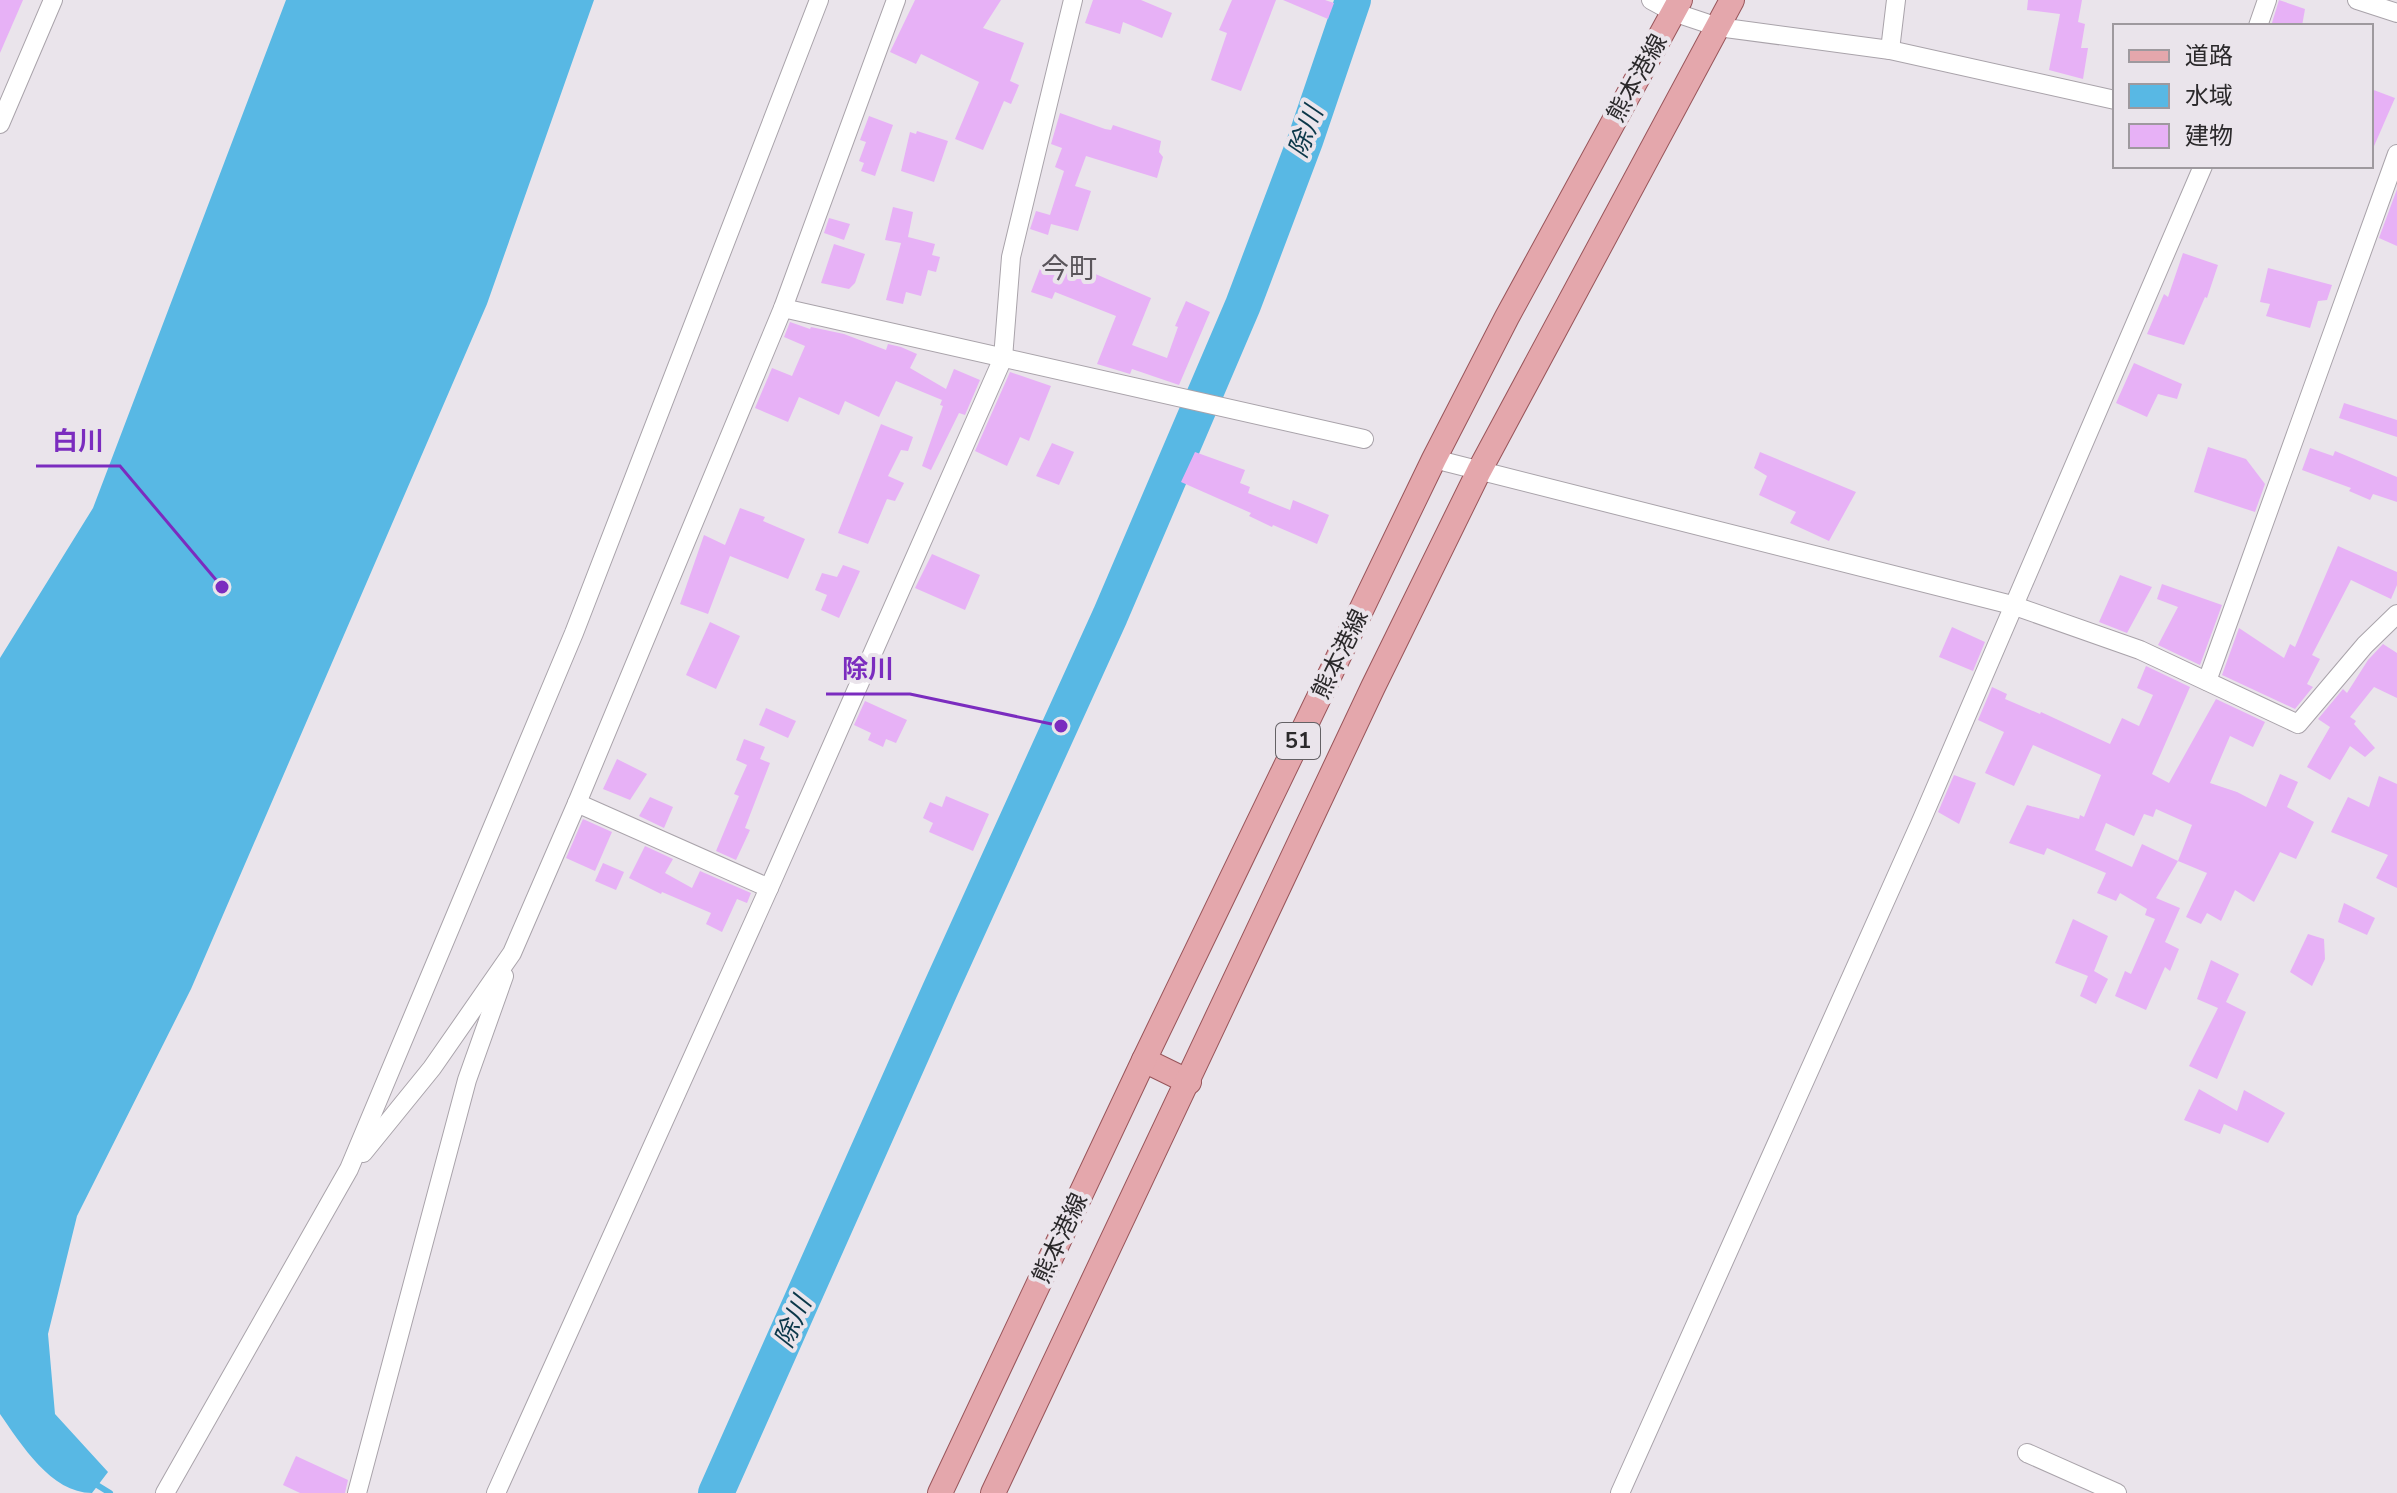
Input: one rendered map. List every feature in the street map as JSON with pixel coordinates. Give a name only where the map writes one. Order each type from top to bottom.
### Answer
[{"type":"main road","name":"熊本港線","points":[[993,1493],[1373,687],[1479,471],[1732,0]]},
{"type":"main road","name":"熊本港線","points":[[940,1493],[1144,1060],[1434,459],[1507,317],[1676,6]]},
{"type":"main road","points":[[1144,1060],[1189,1082]]},
{"type":"street","points":[[0,124],[53,0]]},
{"type":"street","points":[[165,1493],[349,1169],[574,633],[819,0]]},
{"type":"street","points":[[357,1493],[467,1080],[512,953],[783,308],[896,0]]},
{"type":"street","points":[[496,1493],[769,888],[1003,358],[1011,257],[1073,0]]},
{"type":"street","points":[[1651,0],[1676,6],[1718,27],[1890,50],[2113,100]]},
{"type":"street","points":[[1890,50],[1896,0]]},
{"type":"street","points":[[2259,24],[2267,0]]},
{"type":"street","points":[[2357,0],[2397,13]]},
{"type":"street","points":[[2207,681],[2397,154]]},
{"type":"street","points":[[1620,1493],[1922,819],[2202,168]]},
{"type":"street","points":[[783,308],[1364,439]]},
{"type":"street","points":[[1434,459],[2012,605],[2140,650],[2298,724],[2365,645],[2397,614]]},
{"type":"street","points":[[577,803],[769,888]]},
{"type":"street","points":[[349,1169],[432,1068],[512,953]]},
{"type":"street","points":[[2027,1453],[2117,1493]]},
{"type":"water","points":[[286,0],[594,0],[487,304],[191,989],[77,1216],[48,1334],[55,1414],[108,1472],[92,1493],[77,1491],[63,1485],[38,1465],[0,1414],[0,658],[93,508]]},
{"type":"building","points":[[0,0],[23,0],[0,53]]},
{"type":"building","points":[[915,0],[1001,0],[983,28],[1024,43],[1010,81],[1019,85],[1011,104],[1004,101],[983,150],[955,139],[979,82],[921,54],[916,64],[890,52]]},
{"type":"building","points":[[1093,0],[1141,0],[1172,13],[1162,38],[1123,22],[1120,34],[1085,23]]},
{"type":"building","points":[[1232,0],[1276,0],[1241,91],[1211,80],[1227,33],[1219,30]]},
{"type":"building","points":[[1283,0],[1325,0],[1334,3],[1328,19]]},
{"type":"building","points":[[2028,0],[2082,0],[2078,22],[2085,24],[2081,48],[2088,48],[2083,79],[2049,70],[2060,14],[2027,10]]},
{"type":"building","points":[[2279,0],[2305,9],[2302,24],[2272,24]]},
{"type":"building","points":[[2373,90],[2395,98],[2373,148]]},
{"type":"building","points":[[1060,113],[1105,129],[1111,130],[1113,125],[1161,141],[1159,152],[1163,157],[1157,178],[1086,156],[1075,186],[1091,191],[1078,231],[1051,224],[1048,235],[1030,229],[1036,211],[1050,215],[1064,171],[1055,167],[1062,148],[1051,144]]},
{"type":"building","points":[[869,116],[893,125],[875,176],[861,171],[864,163],[859,161],[866,142],[860,140]]},
{"type":"building","points":[[917,131],[948,141],[934,182],[901,171],[910,132],[916,134]]},
{"type":"building","points":[[2397,189],[2397,246],[2379,238]]},
{"type":"building","points":[[893,207],[913,212],[908,237],[935,244],[932,255],[940,257],[936,272],[928,270],[921,296],[906,292],[903,304],[886,300],[901,243],[885,240]]},
{"type":"building","points":[[829,218],[850,224],[844,240],[824,233]]},
{"type":"building","points":[[834,244],[865,254],[855,283],[849,289],[821,283]]},
{"type":"building","points":[[2183,253],[2218,265],[2207,298],[2184,345],[2147,334],[2164,294],[2168,297]]},
{"type":"building","points":[[1043,261],[1081,276],[1084,269],[1151,298],[1132,345],[1167,358],[1178,327],[1175,326],[1186,301],[1210,312],[1179,385],[1132,369],[1130,374],[1097,364],[1116,316],[1055,292],[1052,299],[1031,292]]},
{"type":"building","points":[[2268,268],[2332,285],[2327,300],[2318,301],[2310,328],[2266,316],[2270,304],[2260,302]]},
{"type":"building","points":[[790,322],[810,329],[844,334],[886,350],[888,344],[901,347],[917,354],[910,368],[946,389],[954,369],[980,380],[965,415],[959,413],[931,470],[922,466],[943,406],[940,405],[942,400],[896,381],[879,417],[845,401],[839,415],[799,397],[788,422],[755,408],[772,368],[792,376],[805,346],[784,337]]},
{"type":"building","points":[[2134,363],[2182,384],[2177,399],[2158,394],[2147,417],[2116,403]]},
{"type":"building","points":[[1010,372],[1051,386],[1029,441],[1020,437],[1007,466],[975,451]]},
{"type":"building","points":[[2344,403],[2397,420],[2397,437],[2339,418]]},
{"type":"building","points":[[881,424],[913,437],[908,451],[901,450],[888,476],[904,483],[895,501],[887,499],[868,544],[838,533]]},
{"type":"building","points":[[1052,443],[1074,452],[1059,485],[1036,476]]},
{"type":"building","points":[[2208,447],[2246,459],[2265,484],[2255,512],[2194,492]]},
{"type":"building","points":[[2310,448],[2333,456],[2335,451],[2397,477],[2397,502],[2373,494],[2370,500],[2349,491],[2351,488],[2302,470]]},
{"type":"building","points":[[1195,452],[1245,470],[1240,483],[1250,487],[1248,493],[1290,510],[1293,500],[1329,515],[1317,544],[1272,527],[1249,516],[1251,513],[1181,482]]},
{"type":"building","points":[[1760,452],[1856,492],[1829,541],[1790,523],[1796,512],[1759,495],[1767,476],[1754,468]]},
{"type":"building","points":[[740,508],[765,517],[763,521],[805,539],[788,579],[730,556],[708,614],[680,604],[704,535],[725,545]]},
{"type":"building","points":[[2338,546],[2397,572],[2397,585],[2391,599],[2351,580],[2312,655],[2320,659],[2307,684],[2313,687],[2295,709],[2222,675],[2239,628],[2284,658],[2290,644],[2295,647]]},
{"type":"building","points":[[932,554],[980,575],[965,610],[915,588]]},
{"type":"building","points":[[843,565],[860,571],[839,618],[821,610],[827,595],[815,590],[822,573],[837,577]]},
{"type":"building","points":[[2120,575],[2152,587],[2127,633],[2099,622]]},
{"type":"building","points":[[2162,584],[2222,605],[2200,665],[2158,645],[2178,607],[2157,599]]},
{"type":"building","points":[[710,622],[740,636],[716,689],[686,675]]},
{"type":"building","points":[[1952,627],[1985,642],[1973,671],[1939,657]]},
{"type":"building","points":[[2383,644],[2397,653],[2397,698],[2374,687],[2350,717],[2375,748],[2365,757],[2350,746],[2330,780],[2307,767],[2330,727],[2318,719],[2343,689],[2347,693],[2368,660]]},
{"type":"building","points":[[2146,666],[2190,687],[2152,774],[2169,783],[2216,699],[2265,722],[2253,747],[2230,736],[2210,783],[2266,807],[2280,774],[2298,782],[2287,807],[2314,822],[2296,859],[2280,852],[2254,902],[2235,890],[2221,921],[2207,913],[2201,924],[2186,917],[2207,873],[2178,861],[2156,898],[2180,908],[2165,942],[2179,949],[2170,971],[2165,967],[2146,1010],[2115,996],[2125,971],[2131,974],[2155,919],[2145,915],[2147,909],[2120,893],[2116,901],[2097,893],[2106,873],[2047,848],[2044,855],[2009,843],[2027,805],[2079,819],[2080,815],[2084,817],[2101,775],[2033,745],[2014,786],[1985,773],[2004,732],[1978,720],[1992,687],[2007,694],[2005,699],[2110,744],[2122,718],[2139,726],[2153,695],[2137,688]],"holes":[[[2156,809],[2192,825],[2178,861],[2142,844],[2132,867],[2095,850],[2106,823],[2134,836],[2144,814],[2153,817]]]},
{"type":"building","points":[[865,701],[907,720],[896,743],[886,739],[883,747],[868,740],[871,733],[854,725]]},
{"type":"building","points":[[766,708],[796,721],[788,738],[759,725]]},
{"type":"building","points":[[744,739],[765,747],[760,759],[770,763],[745,828],[750,830],[736,860],[716,851],[739,796],[734,794],[747,765],[736,760]]},
{"type":"building","points":[[617,759],[647,774],[630,800],[603,789]]},
{"type":"building","points":[[1954,775],[1976,783],[1959,824],[1938,812]]},
{"type":"building","points":[[2379,776],[2397,784],[2397,888],[2376,878],[2388,855],[2331,832],[2348,797],[2369,807]]},
{"type":"building","points":[[946,796],[989,814],[973,851],[929,832],[933,823],[923,818],[930,802],[942,807]]},
{"type":"building","points":[[650,797],[673,807],[664,828],[639,816]]},
{"type":"building","points":[[583,819],[612,832],[595,871],[566,858]]},
{"type":"building","points":[[645,846],[673,859],[665,873],[692,888],[700,871],[751,893],[747,903],[737,899],[722,932],[706,924],[711,913],[629,878]]},
{"type":"building","points":[[603,863],[624,872],[616,890],[595,881]]},
{"type":"building","points":[[2344,903],[2375,918],[2367,935],[2338,922]]},
{"type":"building","points":[[2073,919],[2108,936],[2094,971],[2108,979],[2096,1004],[2080,996],[2088,976],[2055,963]]},
{"type":"building","points":[[2308,934],[2324,939],[2325,959],[2312,986],[2290,972]]},
{"type":"building","points":[[2211,960],[2239,974],[2226,1002],[2246,1012],[2217,1079],[2189,1066],[2218,1008],[2197,999]]},
{"type":"building","points":[[2199,1089],[2237,1111],[2244,1090],[2285,1113],[2268,1143],[2224,1124],[2220,1134],[2184,1120]]},
{"type":"building","points":[[296,1456],[348,1480],[345,1493],[300,1493],[283,1485]]},
{"type":"waterway","name":"除川","points":[[716,1493],[1110,616],[1243,305],[1305,141],[1353,0]]},
{"type":"waterway","points":[[97,1485],[110,1493]]},
{"type":"place","name":"白川","points":[[222,587]]},
{"type":"place","name":"除川","points":[[1061,726]]},
{"type":"district","name":"今町","points":[[1069,269]]}]
